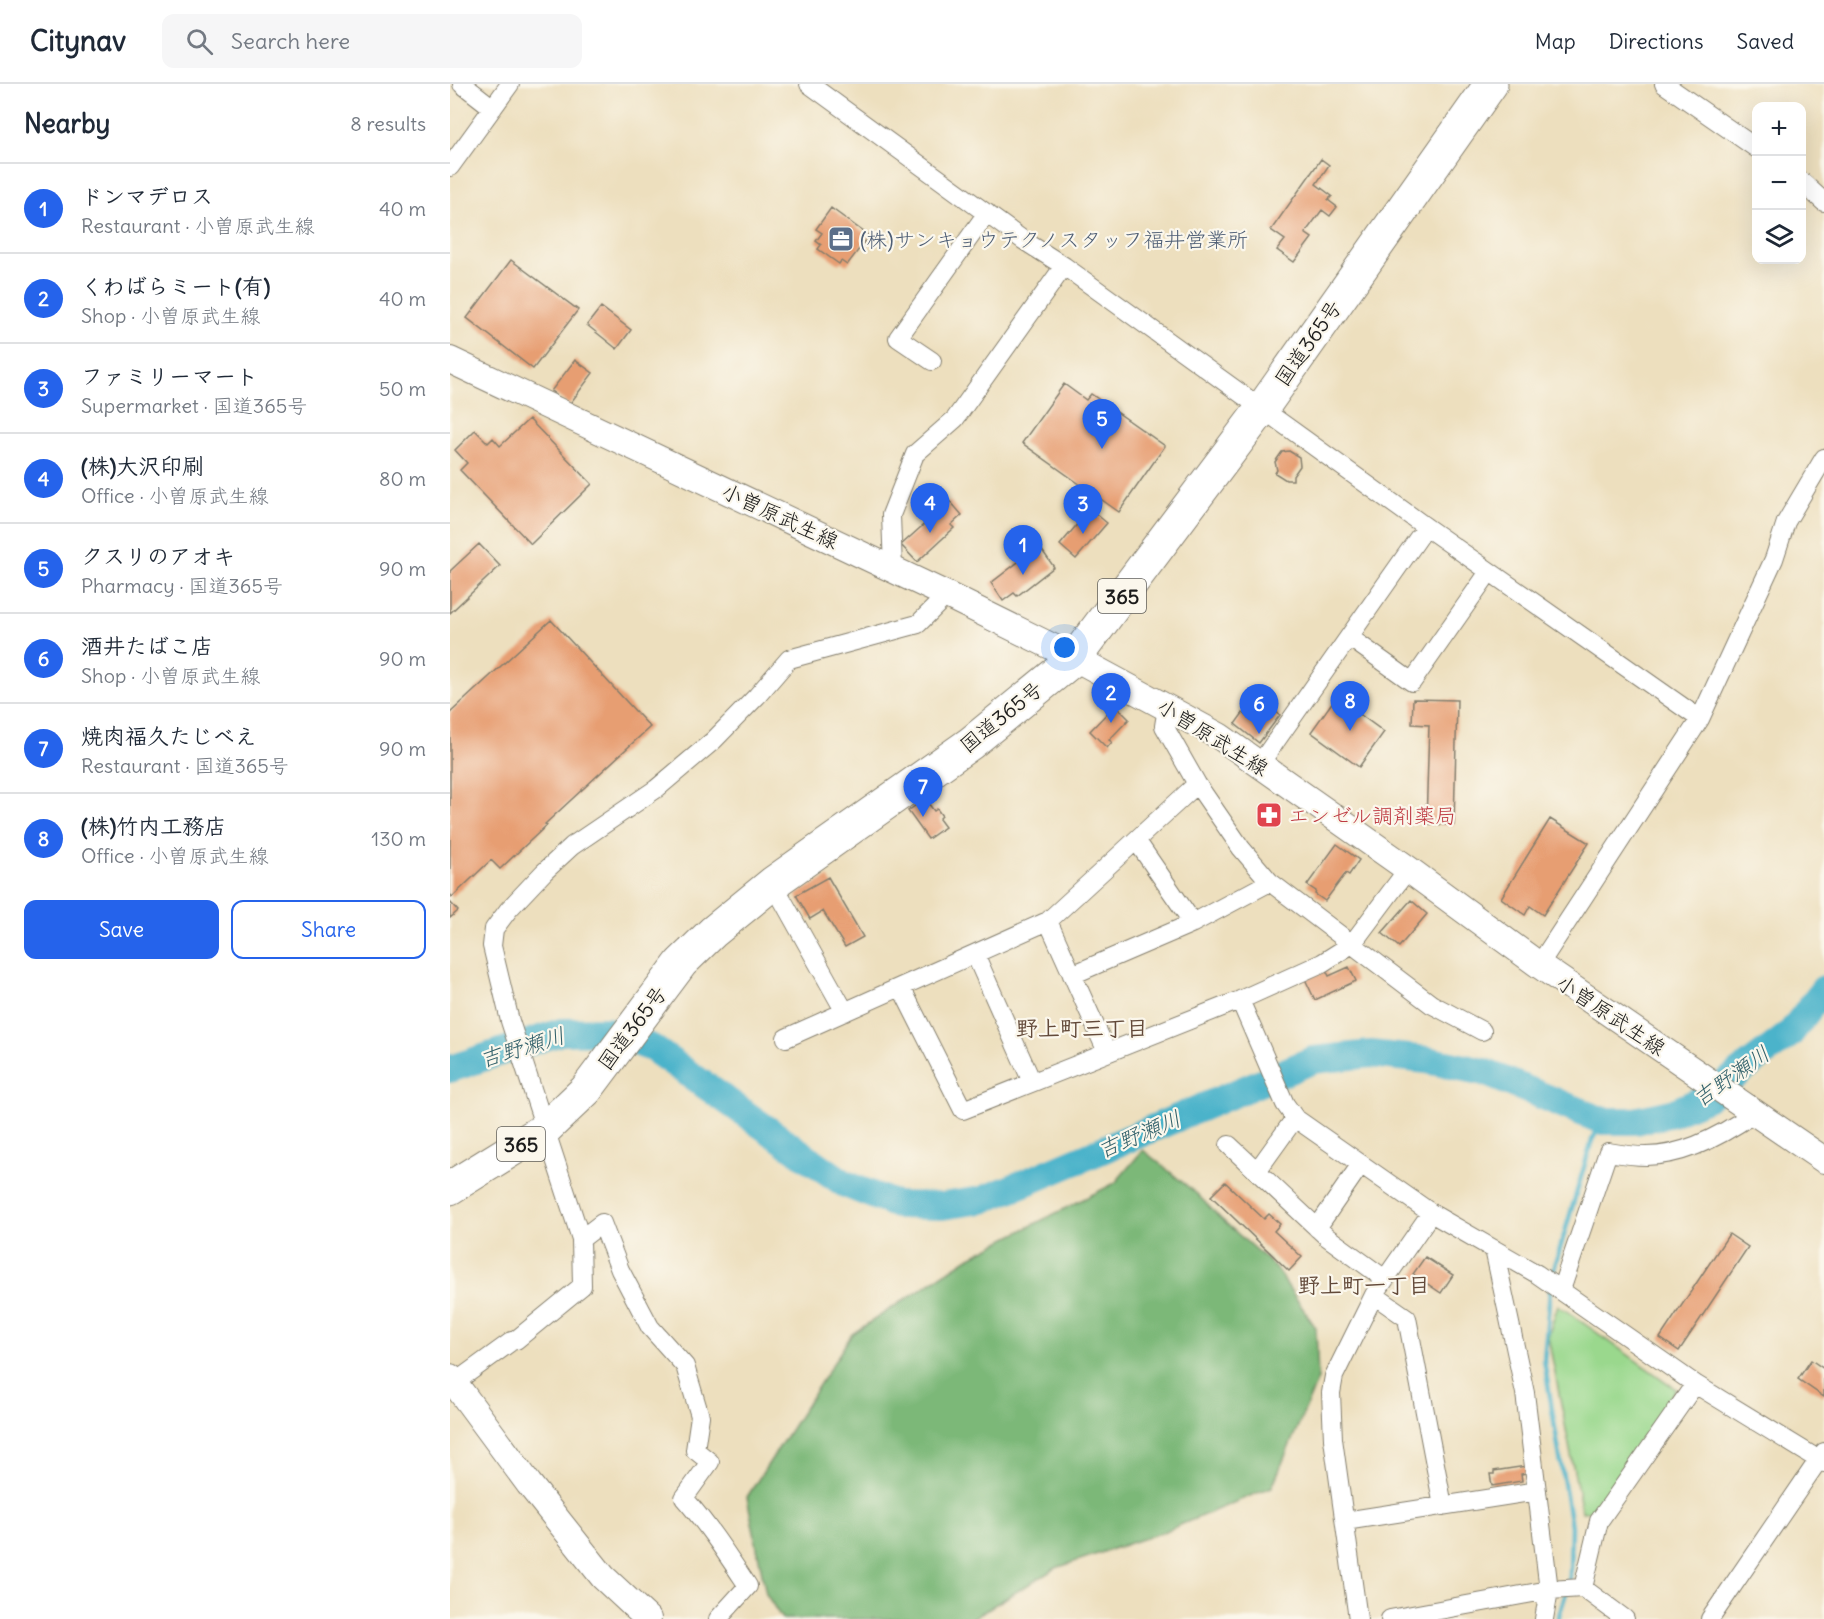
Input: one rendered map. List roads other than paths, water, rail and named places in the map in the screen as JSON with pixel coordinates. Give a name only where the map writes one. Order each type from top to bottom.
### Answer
[{"type":"highway","name":"国道365号","points":[[450,1188],[545,1129],[586,1090],[681,963],[713,932],[773,883],[971,743],[1075,658],[1261,410],[1491,84]]},
{"type":"main road","name":"小曽原武生線","points":[[450,360],[947,595],[1075,658],[1219,736],[1408,869],[1539,965],[1824,1160]]},
{"type":"main road","points":[[452,1382],[603,1577],[648,1619]]},
{"type":"street","points":[[462,84],[493,108]]},
{"type":"street","points":[[450,167],[510,84]]},
{"type":"street","points":[[809,84],[1261,410],[1700,719]]},
{"type":"street","points":[[1664,84],[1752,145]]},
{"type":"street","points":[[1806,186],[1824,202]]},
{"type":"street","points":[[932,361],[898,338],[987,213]]},
{"type":"street","points":[[893,569],[891,515],[915,454],[954,419],[1064,266]]},
{"type":"street","points":[[1539,965],[1700,719],[1774,559],[1786,522],[1824,458]]},
{"type":"street","points":[[1259,765],[1426,527]]},
{"type":"street","points":[[1349,637],[1412,682],[1489,572]]},
{"type":"street","points":[[452,1382],[516,1340],[582,1286],[581,1239],[510,1021],[492,946],[494,929],[509,909],[572,846],[656,789],[714,740],[789,659],[918,624],[947,595]]},
{"type":"street","points":[[1167,708],[1164,726],[1197,784],[1241,848],[1270,882],[1431,1004],[1482,1031]]},
{"type":"street","points":[[786,1038],[1048,921],[1197,784]]},
{"type":"street","points":[[1136,840],[1193,923]]},
{"type":"street","points":[[901,987],[963,1110],[1240,1000],[1322,963],[1352,944],[1408,869]]},
{"type":"street","points":[[1072,975],[1193,923],[1270,882]]},
{"type":"street","points":[[773,883],[845,1012]]},
{"type":"street","points":[[1048,921],[1107,1052]]},
{"type":"street","points":[[975,954],[1032,1082]]},
{"type":"street","points":[[1240,1000],[1290,1111],[1431,1213],[1560,1290],[1695,1384],[1822,1458],[1710,1619]]},
{"type":"street","points":[[1560,1290],[1608,1152],[1647,1156],[1694,1148],[1736,1125],[1750,1110]]},
{"type":"street","points":[[1257,1171],[1290,1111]]},
{"type":"street","points":[[1228,1145],[1317,1228],[1385,1279]]},
{"type":"street","points":[[1317,1228],[1361,1164]]},
{"type":"street","points":[[1358,1619],[1333,1439],[1331,1392],[1334,1376],[1374,1295],[1431,1213]]},
{"type":"street","points":[[581,1239],[602,1223],[620,1270],[650,1328],[685,1366],[700,1416],[695,1450],[710,1462],[684,1498],[708,1526],[748,1586],[718,1619]]},
{"type":"street","points":[[1494,1249],[1525,1393],[1549,1590],[1544,1619]]},
{"type":"street","points":[[1374,1295],[1407,1318],[1443,1506]]},
{"type":"street","points":[[1583,1588],[1599,1521],[1695,1384]]},
{"type":"street","points":[[1345,1521],[1537,1491]]},
{"type":"street","points":[[1390,1619],[1418,1616],[1549,1590],[1583,1588],[1625,1619]]},
{"type":"waterway","name":"吉野瀬川","points":[[450,1069],[561,1032],[606,1031],[652,1048],[845,1184],[897,1205],[942,1206],[982,1200],[1313,1060],[1371,1054],[1427,1060],[1484,1072],[1603,1121],[1635,1121],[1672,1113],[1706,1098],[1790,1034],[1824,989]]},
{"type":"waterway","points":[[1551,1279],[1592,1140],[1603,1121]]},
{"type":"waterway","points":[[1550,1290],[1544,1360],[1571,1526],[1568,1585]]},
{"type":"waterway","points":[[1558,1619],[1566,1593]]},
{"type":"place","name":"(株)サンキョウテクノスタッフ福井営業所","points":[[841,239]]},
{"type":"place","name":"クスリのアオキ","points":[[1102,449]]},
{"type":"place","name":"(株)大沢印刷","points":[[930,533]]},
{"type":"place","name":"ファミリーマート","points":[[1083,534]]},
{"type":"place","name":"ドンマデロス","points":[[1023,575]]},
{"type":"place","name":"くわばらミート(有)","points":[[1111,723]]},
{"type":"place","name":"(株)竹内工務店","points":[[1350,731]]},
{"type":"place","name":"酒井たばこ店","points":[[1259,734]]},
{"type":"place","name":"エンゼル調剤薬局","points":[[1269,815]]},
{"type":"place","name":"焼肉福久たじべえ","points":[[923,817]]},
{"type":"district","name":"野上町三丁目","points":[[1082,1028]]},
{"type":"district","name":"野上町一丁目","points":[[1364,1285]]}]
